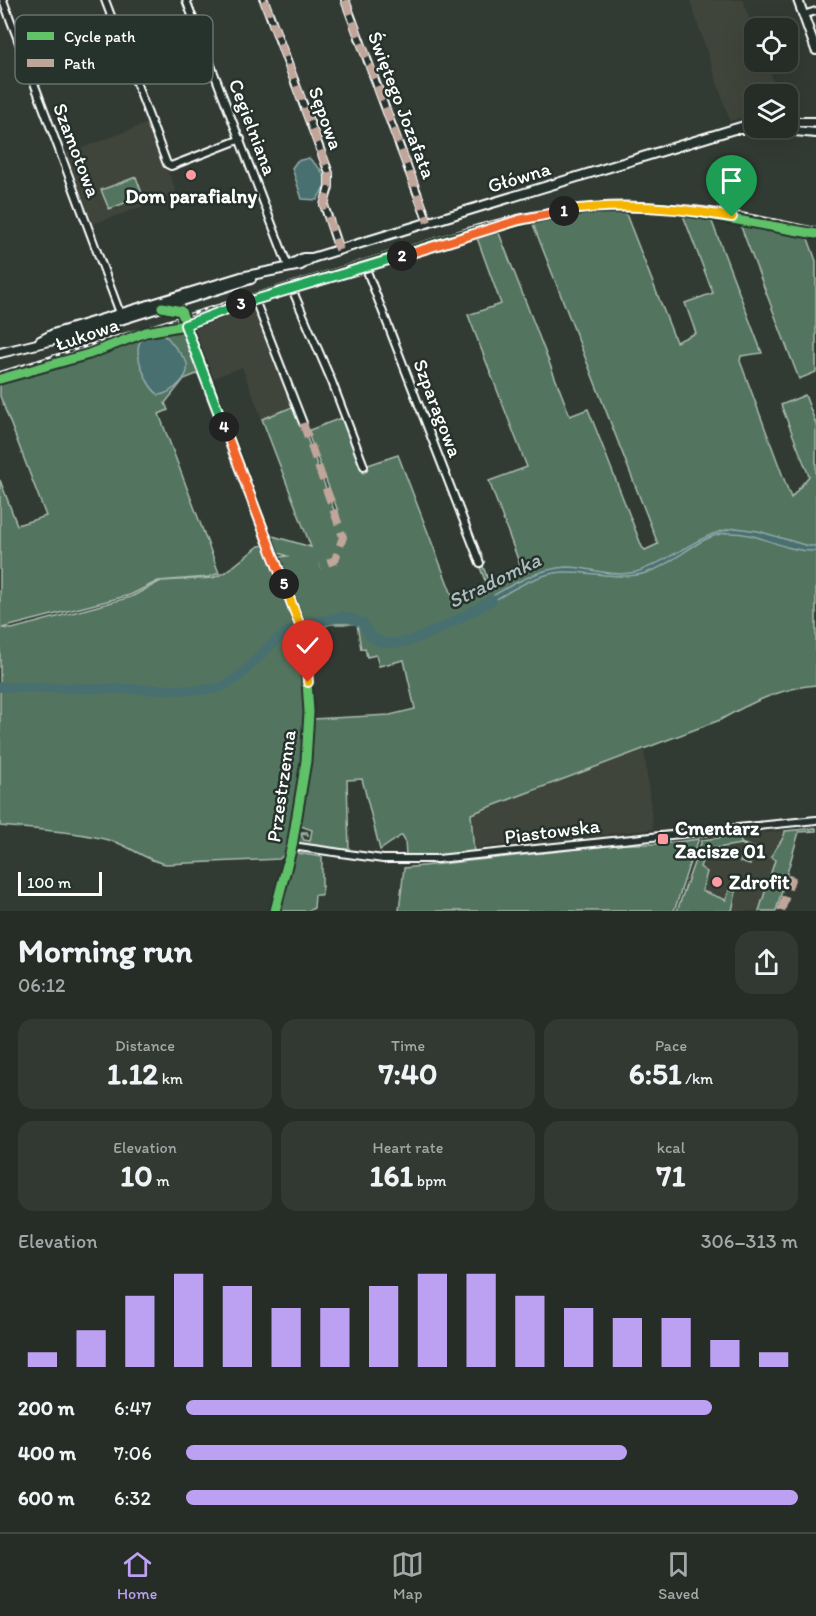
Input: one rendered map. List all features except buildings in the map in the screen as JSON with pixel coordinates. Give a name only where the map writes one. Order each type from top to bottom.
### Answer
[{"type":"main road","points":[[798,0],[816,50]]},
{"type":"main road","points":[[798,122],[816,122]]},
{"type":"main road","name":"Główna","points":[[40,341],[53,334],[120,313],[241,277],[288,266],[303,258],[312,258],[339,250],[744,126]]},
{"type":"main road","name":"Główna","points":[[735,129],[779,129],[816,133]]},
{"type":"main road","name":"Główna","points":[[0,353],[40,341],[66,337],[269,271]]},
{"type":"street","name":"Szamotowa","points":[[3,0],[15,32]]},
{"type":"street","points":[[105,0],[111,15]]},
{"type":"street","name":"Cegielniana","points":[[186,0],[192,15]]},
{"type":"street","name":"Sępowa","points":[[264,0],[329,173],[329,187],[324,205],[339,250]]},
{"type":"street","name":"Świętego Jozafata","points":[[345,0],[428,222]]},
{"type":"street","points":[[803,15],[816,11]]},
{"type":"street","name":"Cegielniana","points":[[213,70],[288,266]]},
{"type":"street","name":"Szamotowa","points":[[34,84],[120,313]]},
{"type":"street","points":[[137,84],[167,164],[171,166],[186,161],[240,139]]},
{"type":"street","points":[[185,325],[255,300],[519,220],[588,208],[665,207],[759,221],[816,234]]},
{"type":"street","name":"Szparagowa","points":[[365,266],[480,563]]},
{"type":"street","points":[[292,289],[332,382],[364,466]]},
{"type":"street","points":[[162,307],[181,311],[193,297]]},
{"type":"street","points":[[255,300],[303,423]]},
{"type":"street","name":"Przestrzenna","points":[[181,311],[304,636],[309,730],[306,761],[292,846],[275,911]]},
{"type":"street","name":"Łukowa","points":[[0,380],[111,347],[146,332],[185,325]]},
{"type":"street","name":"Piastowska","points":[[292,846],[383,859],[438,859],[816,820]]},
{"type":"shaded area","points":[[690,0],[743,0],[749,18],[744,18],[744,72],[770,72],[774,84],[744,84],[744,117],[730,121]]},
{"type":"shaded area","points":[[148,123],[177,194],[93,224],[66,154]]},
{"type":"shaded area","points":[[243,309],[255,310],[291,407],[262,419],[242,367],[211,379],[193,330]]},
{"type":"shaded area","points":[[644,749],[653,829],[474,848],[471,814]]},
{"type":"shaded area","points":[[800,830],[776,911],[679,911],[706,838]]},
{"type":"green space","points":[[136,177],[143,196],[109,209],[101,190]]},
{"type":"green space","points":[[624,209],[676,342],[696,333],[685,303],[713,293],[681,210],[709,214],[762,353],[741,356],[740,361],[791,498],[809,476],[781,405],[805,395],[816,424],[816,685],[790,689],[766,697],[720,720],[471,814],[474,853],[406,857],[405,840],[402,835],[380,850],[362,779],[347,780],[349,851],[300,844],[296,839],[296,832],[307,832],[308,835],[301,834],[304,840],[310,841],[312,830],[298,825],[309,762],[312,719],[390,715],[415,709],[404,660],[379,666],[376,655],[367,657],[365,648],[361,649],[357,624],[331,624],[306,632],[279,561],[281,557],[287,556],[276,552],[269,535],[311,547],[262,419],[295,406],[337,518],[339,517],[338,511],[307,431],[344,417],[363,473],[367,471],[365,466],[398,455],[454,600],[486,583],[479,565],[482,564],[489,582],[520,565],[489,481],[527,467],[468,315],[501,304],[476,235],[497,228],[570,416],[588,409],[642,547],[645,550],[658,544],[531,219],[588,210]]},
{"type":"green space","points":[[738,219],[806,233],[816,261],[816,372],[799,379]]},
{"type":"green space","points":[[180,327],[199,373],[184,379],[165,403],[168,410],[159,414],[219,573],[209,577],[158,581],[130,595],[2,628],[12,629],[131,597],[161,581],[213,578],[226,572],[259,546],[266,545],[296,620],[305,671],[304,751],[284,855],[279,859],[166,864],[101,838],[58,831],[0,826],[0,480],[17,525],[46,516],[0,396],[0,382],[114,349],[145,334]]},
{"type":"green space","points":[[816,828],[816,831],[799,832],[776,911],[759,911],[775,860],[771,857],[785,831]]},
{"type":"green space","points":[[740,835],[741,843],[754,848],[750,865],[740,862],[747,847],[741,844],[711,849],[707,856],[704,856],[700,867],[707,872],[702,891],[726,900],[729,890],[736,892],[732,911],[677,911],[702,840]]},
{"type":"green space","points":[[699,839],[674,911],[399,911],[404,868],[625,844],[660,844]]},
{"type":"green space","points":[[297,853],[322,857],[322,895],[315,895],[314,908],[308,911],[278,911],[292,855]]},
{"type":"water","points":[[309,158],[320,169],[327,181],[317,200],[302,199],[292,168],[297,161]]},
{"type":"water","points":[[159,334],[168,338],[186,361],[187,367],[184,378],[175,388],[159,395],[146,378],[138,353],[141,340]]},
{"type":"water","points":[[736,528],[758,531],[808,546],[816,546],[816,551],[794,549],[750,535],[727,533],[708,538],[663,566],[643,574],[621,576],[576,572],[553,573],[521,585],[481,608],[479,604],[521,580],[556,568],[576,567],[619,574],[636,572],[709,535]]},
{"type":"waterway","name":"Stradomka","points":[[300,626],[344,616],[363,623],[372,637],[387,643],[404,642],[444,627],[492,600]]},
{"type":"waterway","name":"Stradomka","points":[[0,687],[215,689],[239,676],[275,641],[296,628]]},
{"type":"railway","points":[[0,373],[478,226],[567,207],[608,204],[687,206],[816,229]]},
{"type":"marked path","points":[[264,0],[329,173],[329,187],[324,205],[339,250]]},
{"type":"marked path","points":[[345,0],[428,222]]},
{"type":"marked path","points":[[303,423],[343,537],[335,560],[320,566]]},
{"type":"marked path","points":[[781,911],[792,876]]},
{"type":"cycle path","points":[[0,379],[89,354],[146,332],[185,325],[244,303],[455,238],[545,215],[588,208],[665,207],[816,234]]},
{"type":"cycle path","points":[[162,307],[181,311],[304,636],[309,712],[306,761],[292,846],[275,911]]},
{"type":"place","name":"Dom parafialny","points":[[191,175]]},
{"type":"place","name":"Cmentarz Zacisze 01","points":[[663,839]]},
{"type":"place","name":"Zdrofit","points":[[717,882]]},
{"type":"route","points":[[308,682],[304,636],[185,325],[244,303],[531,217],[588,208],[665,207],[732,217]]}]
